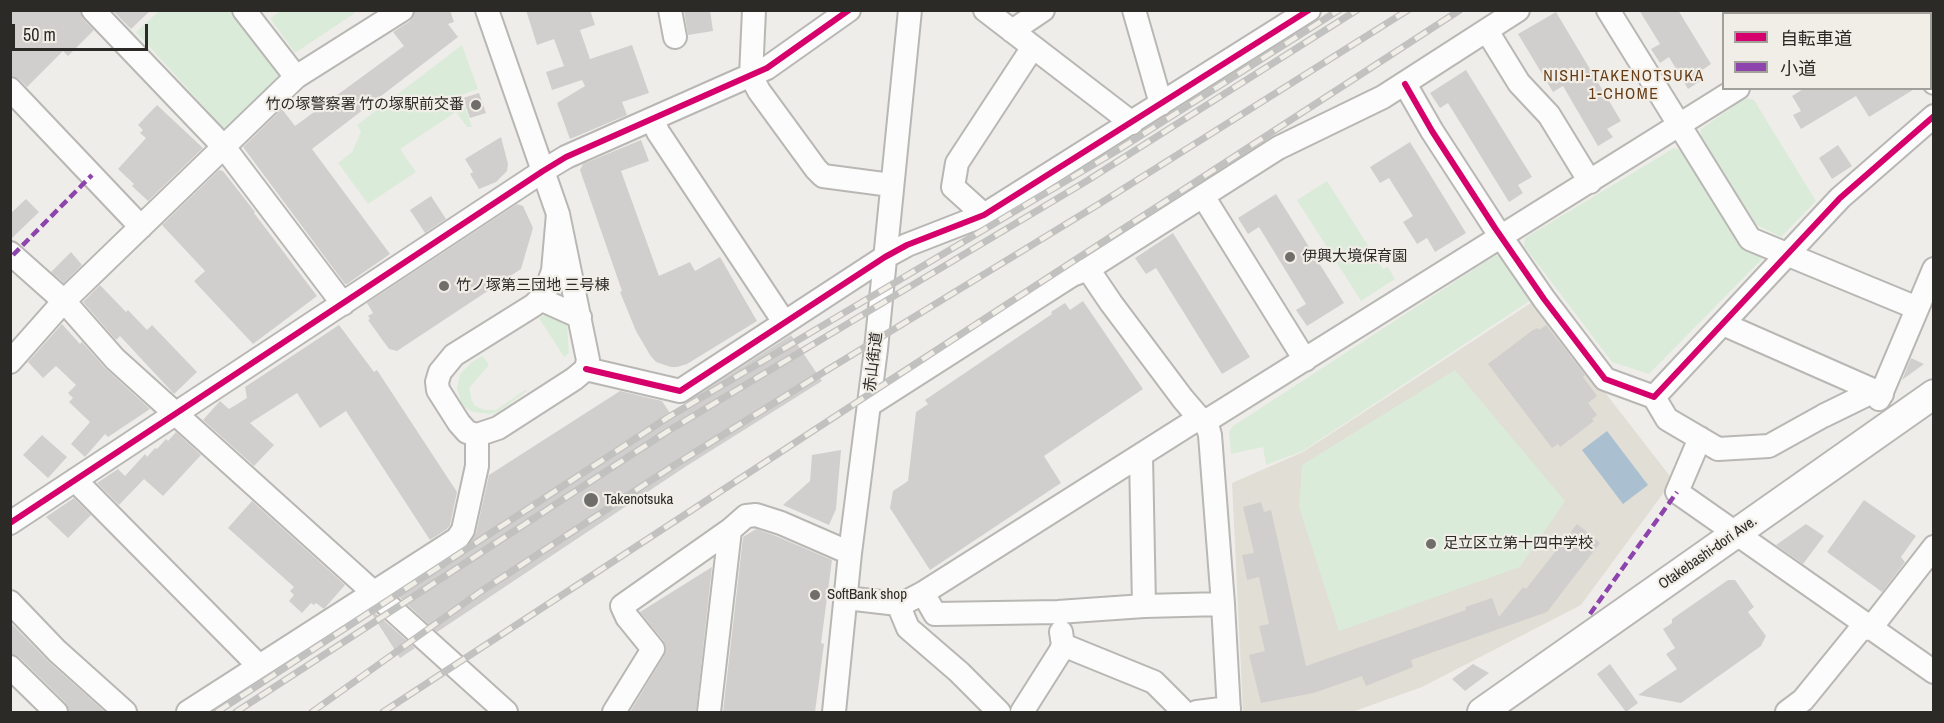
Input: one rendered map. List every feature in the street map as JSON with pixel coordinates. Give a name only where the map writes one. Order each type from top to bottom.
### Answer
[{"type":"main road","name":"Otakebashi-dori Ave.","points":[[1482,712],[1934,394]]},
{"type":"street","points":[[93,10],[224,147],[343,304]]},
{"type":"street","points":[[10,362],[64,301],[296,77],[378,18],[402,10]]},
{"type":"street","points":[[487,10],[558,214],[588,360],[585,369],[574,379],[498,428],[477,435],[467,432],[442,398],[437,382],[440,372],[454,355],[540,299],[553,271],[558,214]]},
{"type":"street","points":[[670,10],[675,37]]},
{"type":"street","points":[[754,10],[751,76],[759,91],[823,176],[891,185]]},
{"type":"street","points":[[10,523],[543,171],[566,157],[767,68],[849,10]]},
{"type":"street","name":"赤山街道","points":[[834,712],[910,10]]},
{"type":"street","points":[[985,10],[1132,123]]},
{"type":"street","points":[[1012,31],[1043,10]]},
{"type":"street","points":[[1134,10],[1161,104]]},
{"type":"street","points":[[585,369],[680,391],[885,257],[907,245],[984,215],[1132,123],[1277,19],[1309,10]]},
{"type":"street","points":[[869,405],[1072,275],[1088,269],[1278,148],[1383,97],[1518,10]]},
{"type":"street","points":[[1608,10],[1750,239],[1917,308]]},
{"type":"street","points":[[254,14],[296,77]]},
{"type":"street","points":[[1487,31],[1520,83],[1549,115],[1590,182]]},
{"type":"street","points":[[984,215],[953,187],[957,163],[1033,47]]},
{"type":"street","points":[[1405,84],[1432,131],[1501,236],[1544,299],[1605,379],[1654,397],[1667,419],[1718,449],[1769,446],[1822,416],[1874,393],[1934,269]]},
{"type":"street","points":[[10,89],[141,227]]},
{"type":"street","points":[[846,598],[898,604],[923,593],[1141,456],[1305,360],[1735,90]]},
{"type":"street","points":[[1654,397],[1840,198],[1934,116]]},
{"type":"street","points":[[653,120],[658,132],[784,322]]},
{"type":"street","points":[[1203,196],[1305,360]]},
{"type":"street","points":[[10,253],[64,301],[115,359],[503,712]]},
{"type":"street","points":[[1088,269],[1111,303],[1208,428],[1210,435],[1229,710],[1197,712]]},
{"type":"street","points":[[540,299],[580,317]]},
{"type":"street","points":[[1723,324],[1874,393],[1897,420]]},
{"type":"street","points":[[188,712],[457,539],[463,531],[477,466],[477,435]]},
{"type":"street","points":[[1700,438],[1677,492],[1934,672]]},
{"type":"street","points":[[1141,456],[1144,606]]},
{"type":"street","points":[[75,480],[259,666]]},
{"type":"street","points":[[614,712],[653,649],[627,617],[622,606],[730,530],[746,516],[756,515],[850,553]]},
{"type":"street","points":[[709,712],[730,530]]},
{"type":"street","points":[[1802,708],[1934,547]]},
{"type":"street","points":[[923,593],[935,614],[1058,612],[1144,606],[1222,604]]},
{"type":"street","points":[[10,603],[57,651],[124,712]]},
{"type":"street","points":[[898,604],[908,628],[959,672],[999,712]]},
{"type":"street","points":[[1022,712],[1063,645],[1058,612]]},
{"type":"street","points":[[1063,645],[1154,682],[1184,712]]},
{"type":"street","points":[[10,667],[56,712]]},
{"type":"shaded area","points":[[1933,11],[1933,67],[1932,12],[1896,12]]},
{"type":"shaded area","name":"足立区立第十四中学校","points":[[1534,301],[1673,480],[1581,605],[1422,687],[1352,712],[1243,712],[1232,483],[1303,452]]},
{"type":"green space","points":[[159,11],[237,11],[284,69],[280,79],[225,130],[136,32]]},
{"type":"green space","points":[[281,11],[354,11],[355,13],[295,53],[270,18]]},
{"type":"green space","points":[[462,45],[478,89],[461,95],[472,127],[467,127],[456,112],[400,149],[416,172],[368,204],[338,163],[352,152],[361,132],[357,125]]},
{"type":"green space","points":[[1745,98],[1754,100],[1816,201],[1781,237],[1753,223],[1700,139],[1701,129]]},
{"type":"green space","points":[[1674,148],[1684,152],[1759,250],[1762,259],[1649,374],[1612,362],[1524,246],[1525,238]]},
{"type":"green space","points":[[1327,181],[1383,269],[1388,267],[1395,279],[1361,301],[1297,200]]},
{"type":"green space","points":[[1496,255],[1502,258],[1531,300],[1303,451],[1266,465],[1263,447],[1231,454],[1229,432],[1233,426]]},
{"type":"green space","points":[[551,312],[567,324],[569,353],[564,357],[539,318]]},
{"type":"green space","points":[[483,356],[489,365],[469,388],[475,406],[485,410],[496,410],[525,390],[527,391],[498,412],[490,414],[473,412],[466,408],[461,402],[457,388],[460,374],[472,362]]},
{"type":"green space","points":[[1455,370],[1565,501],[1520,567],[1339,631],[1299,507],[1302,465]]},
{"type":"water","points":[[1607,431],[1648,485],[1623,504],[1582,450]]},
{"type":"building","points":[[10,10],[80,10],[83,19],[94,30],[68,56],[63,51],[27,87],[19,79],[10,75]]},
{"type":"building","points":[[112,10],[151,10],[131,29]]},
{"type":"building","points":[[415,10],[450,10],[454,22],[448,24],[458,37],[312,149],[390,254],[345,284],[243,147],[282,109],[295,126],[404,46],[393,32],[410,21]]},
{"type":"building","points":[[526,10],[590,10],[595,25],[580,30],[590,59],[632,45],[649,93],[622,102],[627,115],[570,139],[557,103],[585,86],[582,80],[552,90],[546,72],[564,66],[554,39],[537,45]]},
{"type":"building","points":[[684,10],[710,10],[713,31],[688,35]]},
{"type":"building","points":[[1639,10],[1678,10],[1711,64],[1698,73],[1702,80],[1688,89],[1669,57],[1660,63],[1651,49],[1660,44]]},
{"type":"building","points":[[1556,12],[1621,121],[1607,129],[1613,137],[1598,146],[1563,86],[1553,92],[1518,34]]},
{"type":"building","points":[[1466,70],[1532,177],[1518,185],[1523,193],[1509,202],[1448,103],[1440,108],[1430,93]]},
{"type":"building","points":[[1802,90],[1913,90],[1869,117],[1856,96],[1801,129],[1793,115],[1801,111],[1792,96]]},
{"type":"building","points":[[479,93],[486,113],[470,118],[463,98]]},
{"type":"building","points":[[157,105],[203,148],[148,201],[118,169],[146,138],[140,133],[143,130],[138,125]]},
{"type":"building","points":[[501,137],[508,164],[507,171],[496,182],[479,189],[470,174],[473,172],[465,159]]},
{"type":"building","points":[[641,140],[649,161],[621,171],[659,276],[690,262],[695,271],[720,257],[757,321],[687,364],[677,367],[656,362],[636,331],[620,292],[622,291],[580,170],[583,164]]},
{"type":"building","points":[[1410,142],[1466,233],[1435,252],[1427,238],[1417,244],[1403,222],[1413,216],[1389,178],[1380,183],[1370,167]]},
{"type":"building","points":[[1838,145],[1852,166],[1832,179],[1819,158]]},
{"type":"building","points":[[219,170],[223,171],[255,212],[317,296],[253,344],[194,281],[205,271],[162,225]]},
{"type":"building","points":[[1276,194],[1344,303],[1307,326],[1296,310],[1306,304],[1259,227],[1248,234],[1238,218]]},
{"type":"building","points":[[431,196],[446,219],[425,233],[410,210]]},
{"type":"building","points":[[26,199],[39,212],[10,240],[10,214]]},
{"type":"building","name":"竹ノ塚第三団地 三号棟","points":[[517,204],[523,206],[533,228],[521,269],[397,351],[389,349],[368,320],[370,319],[368,316],[373,313],[367,303]]},
{"type":"building","points":[[1173,233],[1250,357],[1222,374],[1156,268],[1146,274],[1135,258]]},
{"type":"building","points":[[71,252],[82,265],[64,283],[51,272]]},
{"type":"building","points":[[100,285],[147,330],[152,325],[197,372],[174,394],[120,336],[116,340],[83,302]]},
{"type":"building","points":[[1083,301],[1143,389],[1044,456],[1061,483],[930,570],[890,508],[893,491],[908,481],[916,412],[928,404],[925,400],[1052,314],[1051,312],[1065,303],[1070,310]]},
{"type":"building","points":[[62,324],[80,344],[82,342],[106,369],[150,409],[108,437],[105,434],[85,457],[71,444],[90,422],[69,402],[73,398],[68,393],[76,385],[56,366],[43,378],[28,362]]},
{"type":"building","points":[[339,325],[374,372],[377,370],[457,492],[450,525],[430,540],[346,411],[320,428],[297,393],[250,423],[274,445],[254,466],[203,420],[220,401],[229,409],[247,398],[245,387]]},
{"type":"building","points":[[1546,325],[1585,375],[1583,377],[1597,396],[1588,403],[1597,415],[1592,419],[1594,421],[1560,447],[1558,444],[1552,448],[1488,364],[1533,330],[1538,328],[1539,330]]},
{"type":"building","points":[[791,335],[822,381],[685,467],[437,632],[396,594],[468,546],[476,533],[489,475],[620,391],[662,401],[670,413]]},
{"type":"building","points":[[1911,358],[1924,364],[1902,380]]},
{"type":"building","points":[[176,432],[201,455],[163,496],[144,479],[119,505],[97,483],[118,469],[125,476],[145,454],[147,457]]},
{"type":"building","points":[[42,435],[67,457],[48,478],[23,455]]},
{"type":"building","points":[[841,450],[836,509],[829,525],[783,505],[810,481],[812,455]]},
{"type":"building","points":[[74,498],[91,515],[68,538],[46,517]]},
{"type":"building","points":[[1864,500],[1916,536],[1901,557],[1905,562],[1882,592],[1827,552]]},
{"type":"building","points":[[252,501],[345,585],[324,609],[316,603],[314,605],[311,603],[302,613],[289,601],[294,595],[290,591],[294,587],[228,528]]},
{"type":"building","points":[[1261,502],[1264,512],[1271,510],[1306,666],[1466,610],[1465,607],[1492,598],[1499,617],[1523,587],[1526,589],[1577,524],[1600,543],[1547,612],[1411,660],[1413,667],[1366,686],[1362,676],[1314,693],[1261,703],[1249,655],[1265,651],[1259,626],[1269,624],[1259,577],[1247,580],[1242,555],[1254,553],[1243,507]]},
{"type":"building","points":[[1806,524],[1824,536],[1803,564],[1776,545]]},
{"type":"building","points":[[756,529],[832,560],[815,712],[723,712],[743,537]]},
{"type":"building","points":[[712,567],[696,712],[630,712],[666,649],[663,640],[640,612]]},
{"type":"building","points":[[1728,580],[1735,580],[1754,607],[1748,612],[1766,636],[1761,646],[1681,703],[1638,695],[1677,669],[1666,654],[1675,648],[1663,629],[1672,623],[1672,619]]},
{"type":"building","points":[[372,610],[415,648],[400,658],[370,611]]},
{"type":"building","points":[[10,622],[48,661],[105,712],[69,712],[65,702],[19,657],[10,654]]},
{"type":"building","points":[[1473,664],[1489,673],[1465,691],[1452,679]]},
{"type":"building","points":[[1610,664],[1638,703],[1626,712],[1597,674]]},
{"type":"railway","points":[[217,712],[667,418],[1118,150],[1339,10]]},
{"type":"railway","points":[[236,712],[668,431],[1085,182],[1357,10]]},
{"type":"railway","points":[[312,712],[480,592],[673,466],[1099,204],[1408,10]]},
{"type":"railway","points":[[383,712],[1460,10]]},
{"type":"marked path","points":[[13,255],[92,175]]},
{"type":"marked path","points":[[1590,614],[1677,492]]},
{"type":"cycle path","points":[[10,523],[543,171],[566,157],[767,68],[849,10]]},
{"type":"cycle path","points":[[586,369],[680,391],[885,257],[907,245],[984,215],[1309,10]]},
{"type":"cycle path","points":[[1405,84],[1432,131],[1495,228],[1544,299],[1605,379],[1654,397],[1840,198],[1934,116]]},
{"type":"place","name":"竹の塚警察署 竹の塚駅前交番","points":[[476,105]]},
{"type":"place","name":"伊興大境保育園","points":[[1290,257]]},
{"type":"place","name":"竹ノ塚第三団地 三号棟","points":[[444,286]]},
{"type":"place","name":"Takenotsuka","points":[[591,500]]},
{"type":"place","name":"足立区立第十四中学校","points":[[1431,544]]},
{"type":"place","name":"SoftBank shop","points":[[815,595]]},
{"type":"district","name":"NISHI-TAKENOTSUKA 1-CHOME","points":[[1624,86]]}]
